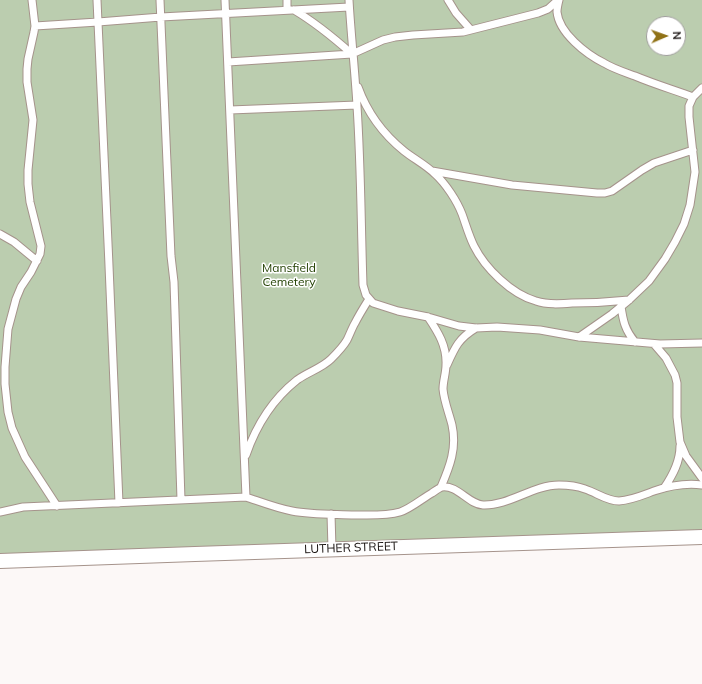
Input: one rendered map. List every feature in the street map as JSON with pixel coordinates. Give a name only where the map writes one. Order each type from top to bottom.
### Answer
[{"type":"street","name":"LUTHER STREET","points":[[0,561],[702,537]]},
{"type":"lane","points":[[32,0],[35,26],[29,52],[27,82],[33,120],[28,184],[30,202],[40,246],[40,254],[21,287],[16,299],[8,329],[5,384],[8,412],[12,428],[26,457],[57,506]]},
{"type":"lane","points":[[97,0],[119,503]]},
{"type":"lane","points":[[160,0],[170,249],[174,282],[181,500]]},
{"type":"lane","points":[[225,0],[246,497]]},
{"type":"lane","points":[[287,0],[291,10],[310,19],[320,26],[352,54]]},
{"type":"lane","points":[[448,0],[456,13],[471,30]]},
{"type":"lane","points":[[228,62],[352,54],[384,40],[395,37],[447,34],[471,30],[538,13],[559,0]]},
{"type":"lane","points":[[559,0],[557,14],[560,23],[571,38],[586,52],[603,63],[617,69],[693,97]]},
{"type":"lane","points":[[35,26],[291,10],[349,4],[357,105],[363,285],[366,295],[373,303],[398,311],[428,317],[459,326],[540,330],[579,336],[654,344],[702,343]]},
{"type":"lane","points":[[355,77],[362,98],[370,113],[391,139],[403,150],[436,174],[454,199],[461,212],[474,245],[483,261],[494,274],[507,285],[522,296],[536,302],[556,304],[602,303],[629,300]]},
{"type":"lane","points":[[579,336],[612,314],[649,281],[668,253],[684,224],[690,205],[695,172],[689,106],[693,97],[702,88]]},
{"type":"lane","points":[[230,110],[357,105]]},
{"type":"lane","points":[[432,171],[512,185],[605,193],[612,191],[654,163],[693,150]]},
{"type":"lane","points":[[0,234],[14,242],[37,261]]},
{"type":"lane","points":[[244,459],[251,439],[272,405],[298,379],[316,370],[338,352],[347,340],[354,324],[369,299]]},
{"type":"lane","points":[[622,306],[623,318],[627,332],[636,342]]},
{"type":"lane","points":[[428,317],[441,337],[445,348],[446,368]]},
{"type":"lane","points":[[0,512],[23,507],[246,497],[291,511],[306,513],[377,515],[392,514],[403,511],[441,487],[448,471],[452,458],[454,442],[452,426],[443,390],[444,376],[453,351],[460,340],[476,328]]},
{"type":"lane","points":[[0,347],[7,341]]},
{"type":"lane","points":[[654,344],[666,358],[675,375],[677,383],[677,417],[680,454],[674,473],[664,488]]},
{"type":"lane","points":[[0,402],[8,412]]},
{"type":"lane","points":[[680,442],[686,456],[702,478]]},
{"type":"lane","points":[[441,487],[455,490],[482,505],[505,501],[535,489],[558,484],[585,489],[609,499],[619,501],[640,497],[664,488],[689,484],[702,485]]},
{"type":"lane","points":[[331,514],[332,549]]},
{"type":"green space","name":"Mansfield Cemetery","points":[[0,0],[702,0],[702,537],[0,560]]}]
